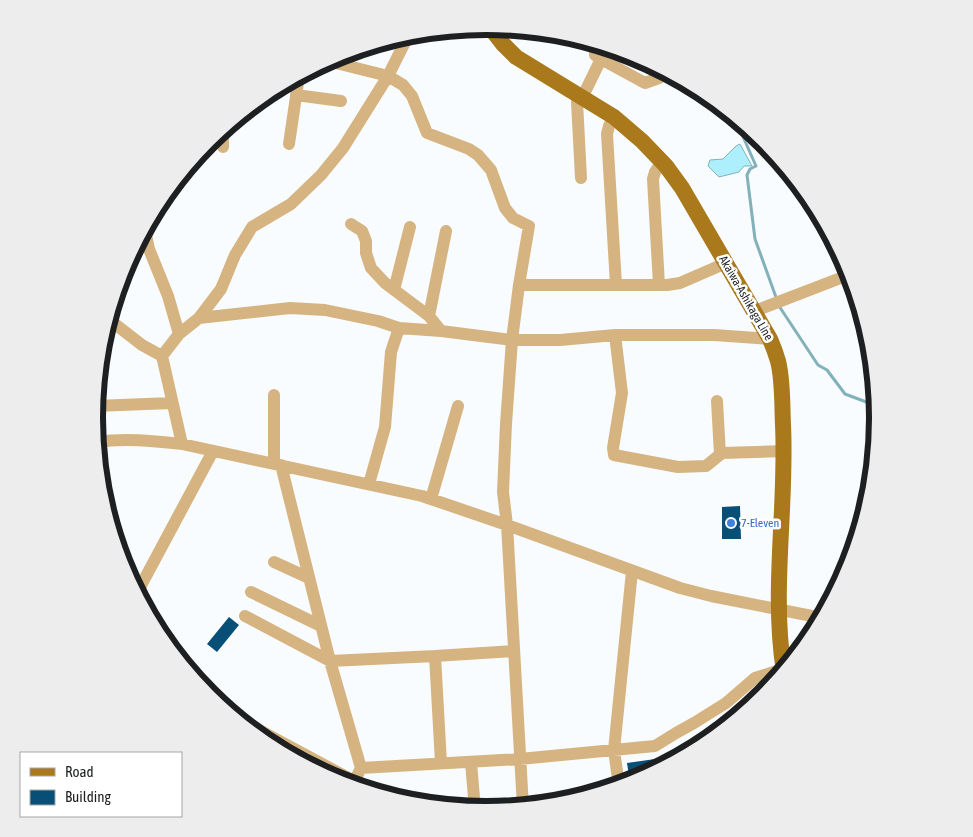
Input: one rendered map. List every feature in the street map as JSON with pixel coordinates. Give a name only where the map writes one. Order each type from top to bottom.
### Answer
[{"type":"main road","name":"Akaiwa-Ashikaga Line","points":[[496,35],[516,57],[614,117],[642,141],[662,162],[682,188],[770,339],[778,362],[782,397],[784,451],[778,610],[783,662]]},
{"type":"street","points":[[162,356],[179,334],[199,318],[221,289],[235,255],[252,227],[291,204],[321,174],[343,148],[388,76],[404,44]]},
{"type":"street","points":[[596,51],[596,55],[601,59],[645,84],[659,76]]},
{"type":"street","points":[[581,178],[577,102],[582,98],[601,59]]},
{"type":"street","points":[[340,64],[388,76],[404,85],[412,96],[427,133],[469,149],[478,155],[490,170],[505,208],[513,218],[529,226],[512,340],[503,492],[507,525],[523,800]]},
{"type":"street","points":[[289,144],[298,85]]},
{"type":"street","points":[[296,95],[341,101]]},
{"type":"street","points":[[614,117],[607,134],[616,285]]},
{"type":"street","points":[[223,140],[223,148]]},
{"type":"street","points":[[659,285],[654,179],[655,172],[662,162]]},
{"type":"street","points":[[351,224],[362,231],[366,241],[366,252],[371,268],[385,283],[429,316],[441,331]]},
{"type":"street","points":[[394,290],[410,228]]},
{"type":"street","points":[[429,316],[446,231]]},
{"type":"street","points":[[147,241],[168,296],[179,334]]},
{"type":"street","points":[[519,285],[667,286],[680,284],[726,263]]},
{"type":"street","points":[[755,311],[843,277]]},
{"type":"street","points":[[199,318],[299,308],[325,310],[378,321],[399,328],[512,340],[560,340],[615,335],[714,336],[770,339]]},
{"type":"street","points":[[115,323],[142,345],[162,356],[182,444]]},
{"type":"street","points":[[369,484],[385,427],[391,352],[399,328]]},
{"type":"street","points":[[615,335],[622,393],[613,448],[614,455],[678,467],[706,466],[722,453],[784,451]]},
{"type":"street","points":[[274,395],[278,465],[330,661],[361,768],[355,779]]},
{"type":"street","points":[[717,401],[720,455]]},
{"type":"street","points":[[103,406],[172,403]]},
{"type":"street","points":[[431,499],[458,406]]},
{"type":"street","points":[[104,441],[149,440],[182,444],[422,496],[680,588],[815,617]]},
{"type":"street","points":[[142,585],[213,451]]},
{"type":"street","points":[[274,562],[309,578]]},
{"type":"street","points":[[618,779],[614,750],[632,571]]},
{"type":"street","points":[[251,592],[321,626]]},
{"type":"street","points":[[245,616],[330,661],[514,651]]},
{"type":"street","points":[[435,656],[441,763]]},
{"type":"street","points":[[361,768],[520,760],[655,746],[726,702],[755,678],[773,673]]},
{"type":"street","points":[[471,762],[474,802]]},
{"type":"water","points":[[740,144],[752,166],[744,166],[739,172],[719,177],[708,166],[710,160],[723,159]]},
{"type":"building","name":"7-Eleven","points":[[740,506],[741,539],[722,539],[722,507]]},
{"type":"building","points":[[229,617],[239,625],[217,652],[207,644]]},
{"type":"building","points":[[662,758],[629,775],[627,763]]},
{"type":"waterway","points":[[741,132],[756,166],[750,169],[747,175],[755,239],[777,300]]},
{"type":"waterway","points":[[779,306],[818,365],[827,370],[845,394],[869,403]]},
{"type":"place","name":"7-Eleven","points":[[731,523]]}]
